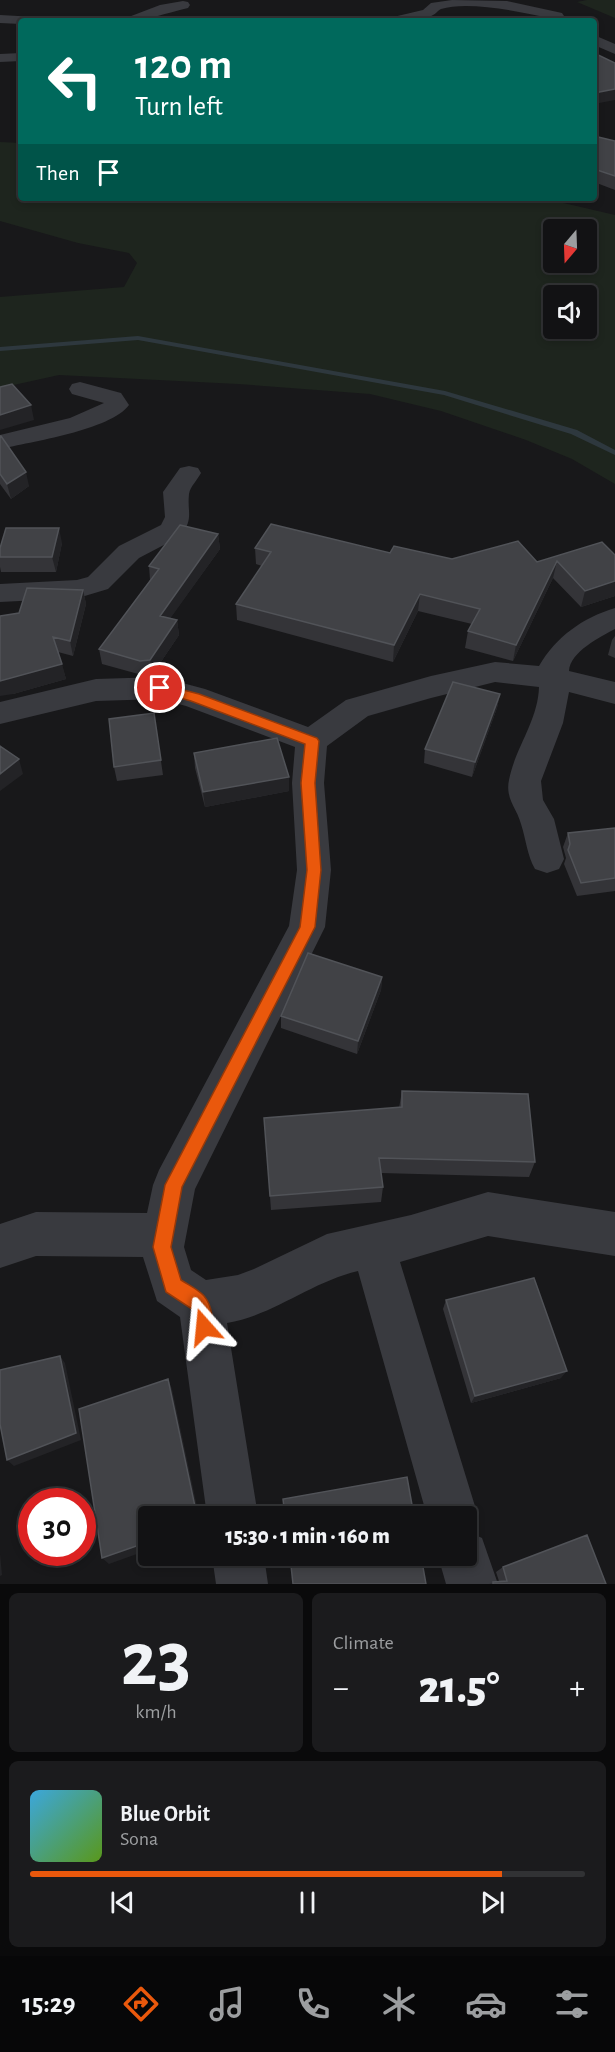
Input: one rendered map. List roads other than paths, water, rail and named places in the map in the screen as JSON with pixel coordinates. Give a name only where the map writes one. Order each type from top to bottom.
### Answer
[{"type":"street","points":[[538,0],[559,18]]},
{"type":"street","points":[[139,18],[188,2]]},
{"type":"street","points":[[176,18],[188,2]]},
{"type":"street","points":[[407,18],[428,13],[436,6],[444,4],[484,2],[526,8],[557,18]]},
{"type":"street","points":[[428,13],[439,18]]},
{"type":"street","points":[[0,19],[18,20]]},
{"type":"street","points":[[597,41],[615,50]]},
{"type":"street","points":[[0,58],[18,57]]},
{"type":"street","points":[[0,442],[90,419],[108,413],[117,405],[113,398],[80,389]]},
{"type":"street","points":[[0,593],[78,589],[98,583],[129,552],[172,530],[178,517],[176,492],[189,473]]},
{"type":"street","points":[[547,859],[537,819],[526,801],[525,782],[554,697],[554,666],[566,648],[593,628],[615,618]]},
{"type":"street","points":[[615,693],[553,679],[495,672],[357,708],[312,741],[308,783],[314,870],[307,927],[174,1185],[162,1247],[173,1286],[201,1304],[238,1298],[265,1288],[327,1256],[488,1214],[615,1233]]},
{"type":"street","points":[[0,713],[96,690],[160,688],[194,697],[312,741]]},
{"type":"street","points":[[0,1246],[36,1234],[164,1235]]},
{"type":"street","points":[[373,1245],[449,1506]]},
{"type":"street","points":[[201,1304],[231,1506]]},
{"type":"street","points":[[239,1566],[242,1584]]},
{"type":"street","points":[[467,1566],[472,1584]]},
{"type":"waterway","points":[[0,349],[138,338],[445,393],[574,432],[615,453]]}]
